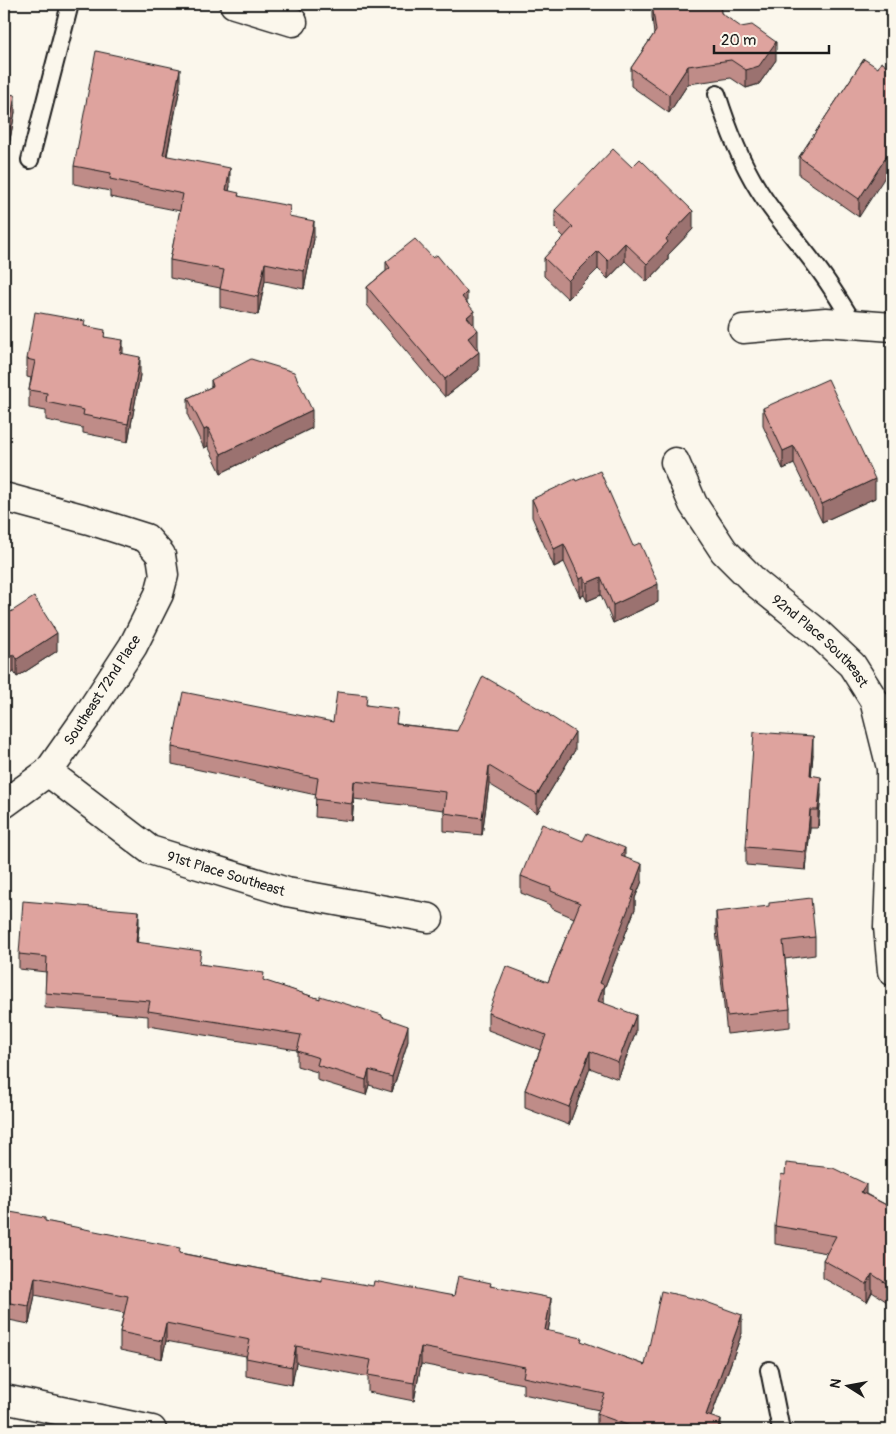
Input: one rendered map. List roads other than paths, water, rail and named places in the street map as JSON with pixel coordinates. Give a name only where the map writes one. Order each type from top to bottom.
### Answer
[{"type":"street","points":[[234,4],[293,22]]},
{"type":"street","points":[[743,329],[826,322],[892,327]]},
{"type":"street","name":"92nd Place Southeast","points":[[675,462],[692,504],[724,551],[756,584],[818,633],[852,665],[874,700],[891,768],[891,848],[888,926],[892,970]]},
{"type":"street","name":"Southeast 72nd Place","points":[[4,497],[146,538],[161,554],[164,575],[159,594],[133,646],[86,718],[48,772],[4,804]]},
{"type":"street","name":"91st Place Southeast","points":[[48,772],[150,850],[287,892],[429,918]]},
{"type":"street","points":[[4,1399],[152,1430]]},
{"type":"lane","points":[[30,160],[70,4]]},
{"type":"lane","points":[[717,94],[726,122],[757,188],[784,227],[831,287],[854,324]]},
{"type":"lane","points":[[769,1370],[781,1430]]}]
